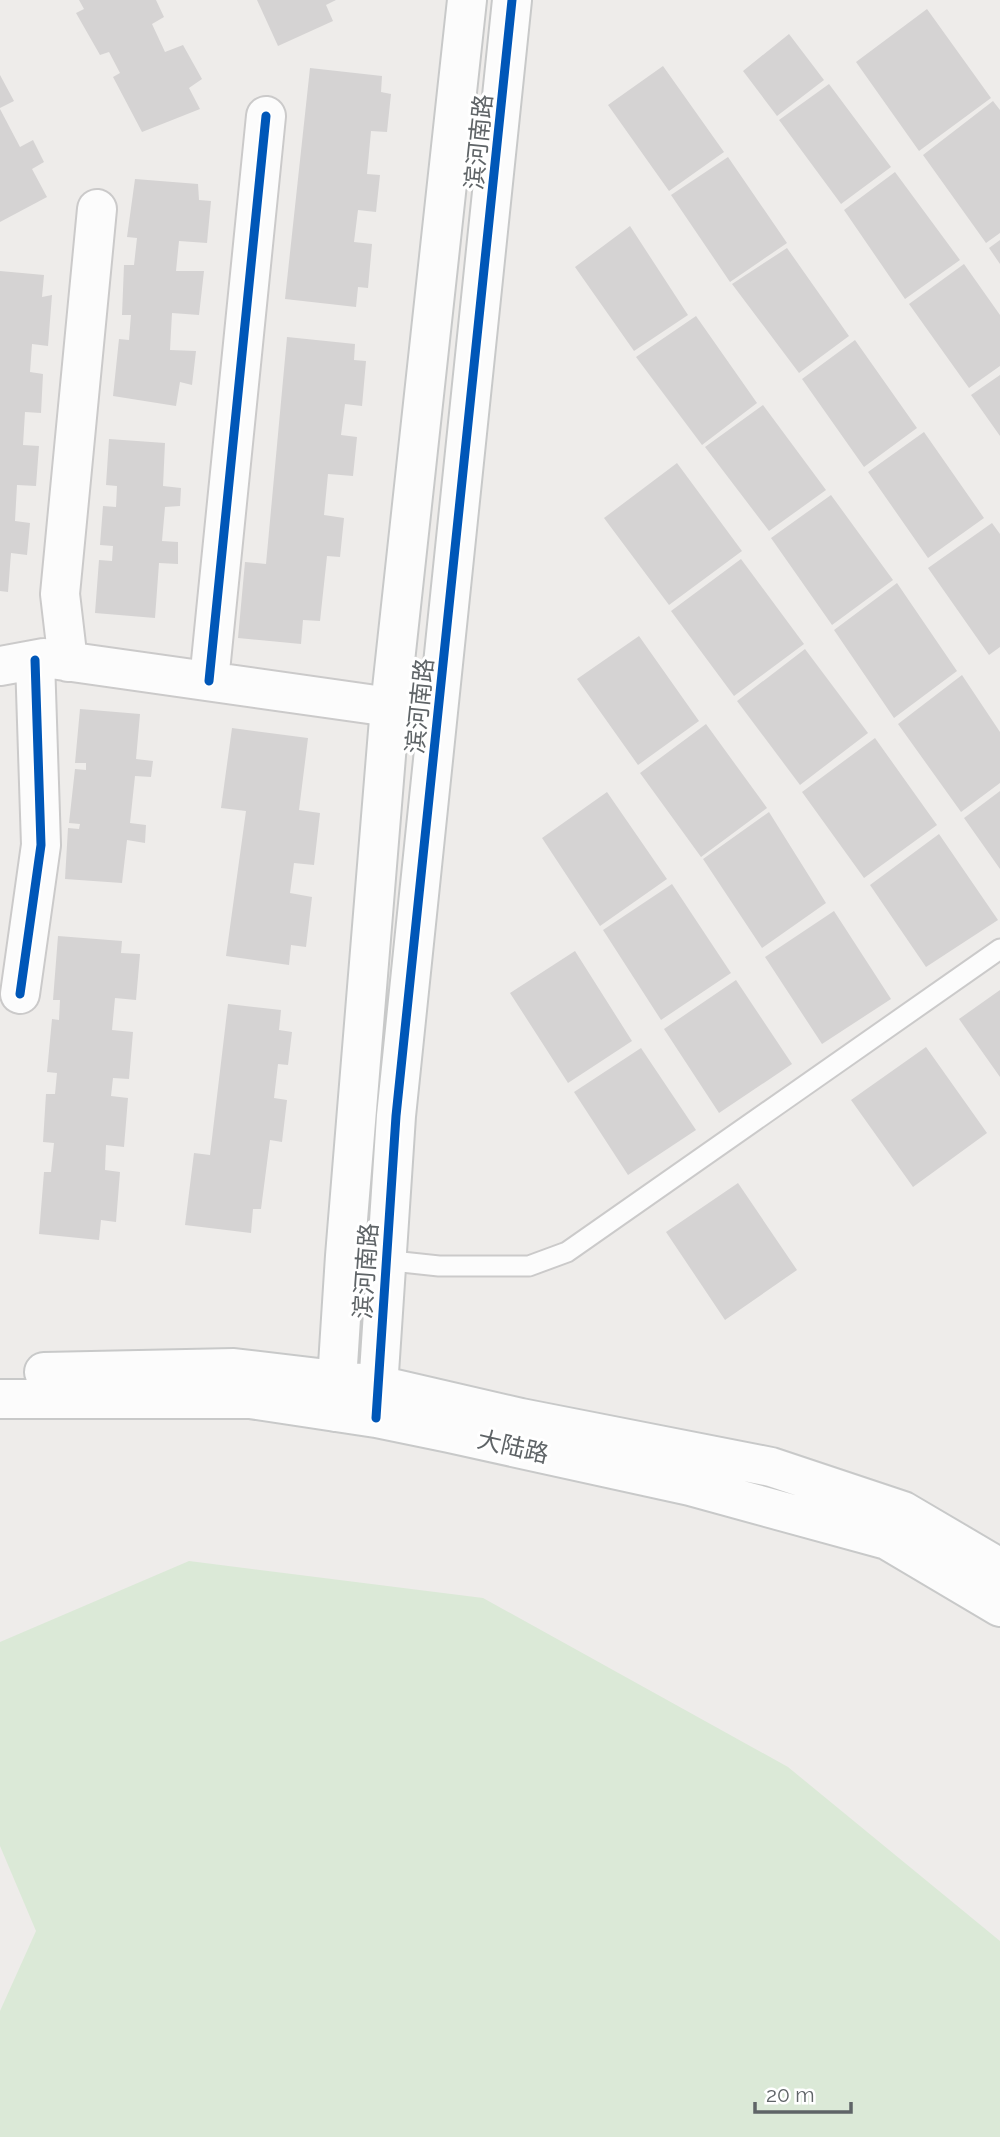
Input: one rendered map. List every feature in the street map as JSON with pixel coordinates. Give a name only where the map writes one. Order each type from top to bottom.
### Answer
[{"type":"street","points":[[335,1395],[390,707],[467,0]]},
{"type":"street","name":"滨河南路","points":[[377,1401],[396,1116],[512,0]]},
{"type":"street","points":[[209,681],[266,117]]},
{"type":"street","points":[[20,994],[41,845],[34,662],[60,594],[97,209]]},
{"type":"street","points":[[34,662],[209,681],[390,707]]},
{"type":"street","name":"大陆路","points":[[0,1373],[234,1368],[335,1395],[521,1418],[771,1467],[903,1511],[1000,1568]]},
{"type":"street","name":"大陆路","points":[[0,1399],[250,1399],[335,1395]]},
{"type":"street","name":"大陆路","points":[[377,1401],[887,1540],[1000,1607]]},
{"type":"lane","points":[[345,1256],[439,1266],[529,1266],[567,1252],[1000,949]]},
{"type":"green space","points":[[189,1561],[483,1598],[788,1767],[1000,1941],[1000,2137],[0,2137],[0,2011],[36,1931],[0,1846],[0,1642]]},
{"type":"building","points":[[79,0],[156,0],[164,17],[152,24],[165,52],[183,45],[202,79],[189,88],[200,109],[142,132],[113,77],[120,73],[109,52],[100,55],[76,13],[84,9]]},
{"type":"building","points":[[257,0],[336,0],[326,5],[333,21],[278,46]]},
{"type":"building","points":[[927,9],[991,98],[919,151],[856,62]]},
{"type":"building","points":[[789,34],[824,80],[777,116],[743,71]]},
{"type":"building","points":[[663,66],[724,152],[669,191],[608,105]]},
{"type":"building","points":[[310,68],[382,76],[381,92],[391,94],[387,132],[371,131],[367,174],[380,175],[376,212],[358,210],[354,242],[372,244],[368,288],[358,287],[356,307],[285,299]]},
{"type":"building","points":[[0,75],[14,101],[0,108]]},
{"type":"building","points":[[829,84],[891,167],[841,204],[779,120]]},
{"type":"building","points":[[993,101],[1000,110],[1000,233],[986,243],[923,155]]},
{"type":"building","points":[[0,109],[20,147],[33,140],[44,162],[32,169],[47,197],[0,222]]},
{"type":"building","points":[[728,157],[787,243],[730,282],[671,195]]},
{"type":"building","points":[[895,172],[960,260],[905,299],[844,210]]},
{"type":"building","points":[[135,179],[198,184],[199,200],[211,201],[207,243],[179,241],[176,271],[204,271],[199,315],[172,313],[170,350],[196,351],[192,385],[180,382],[176,406],[113,396],[119,339],[129,340],[131,315],[122,315],[124,265],[134,265],[137,238],[127,237]]},
{"type":"building","points":[[630,226],[688,315],[634,351],[575,267]]},
{"type":"building","points":[[1000,240],[1000,264],[989,248]]},
{"type":"building","points":[[787,248],[849,336],[799,373],[732,284]]},
{"type":"building","points":[[964,264],[1000,315],[1000,366],[969,388],[909,304]]},
{"type":"building","points":[[0,271],[44,275],[42,297],[52,295],[48,346],[32,344],[30,372],[43,374],[41,413],[25,412],[23,445],[39,446],[36,486],[17,485],[15,521],[30,523],[27,555],[11,553],[8,592],[0,591]]},
{"type":"building","points":[[696,316],[757,403],[702,445],[636,357]]},
{"type":"building","points":[[287,337],[355,344],[354,360],[366,361],[362,406],[345,404],[341,435],[357,437],[353,476],[328,474],[324,515],[344,518],[340,557],[327,556],[320,621],[303,620],[301,644],[238,638],[245,562],[266,564]]},
{"type":"building","points":[[855,340],[917,428],[864,467],[802,379]]},
{"type":"building","points":[[1000,375],[1000,436],[971,395]]},
{"type":"building","points":[[763,405],[826,490],[769,531],[705,447]]},
{"type":"building","points":[[924,432],[984,518],[928,558],[868,472]]},
{"type":"building","points":[[109,439],[165,443],[163,486],[181,488],[180,506],[165,507],[162,541],[178,542],[178,564],[159,563],[155,618],[95,613],[99,560],[112,561],[113,546],[100,545],[103,506],[116,507],[117,486],[106,485]]},
{"type":"building","points":[[677,463],[742,551],[669,605],[604,518]]},
{"type":"building","points":[[831,495],[893,580],[832,625],[771,538]]},
{"type":"building","points":[[992,523],[1000,534],[1000,647],[989,655],[928,568]]},
{"type":"building","points":[[741,559],[804,644],[734,696],[671,611]]},
{"type":"building","points":[[897,583],[957,671],[894,718],[834,630]]},
{"type":"building","points":[[639,636],[699,721],[638,765],[577,679]]},
{"type":"building","points":[[805,649],[868,733],[800,785],[737,701]]},
{"type":"building","points":[[962,675],[1000,732],[1000,783],[961,812],[898,724]]},
{"type":"building","points":[[80,709],[140,714],[136,759],[153,761],[151,777],[135,776],[130,823],[146,825],[145,843],[127,840],[122,883],[65,879],[68,828],[79,829],[80,824],[69,823],[75,769],[86,770],[86,763],[75,763]]},
{"type":"building","points":[[706,724],[767,808],[701,857],[640,773]]},
{"type":"building","points":[[232,728],[308,738],[299,810],[320,813],[314,865],[294,863],[290,893],[312,897],[306,947],[291,945],[289,965],[226,956],[246,811],[221,808]]},
{"type":"building","points":[[875,738],[937,825],[864,878],[802,792]]},
{"type":"building","points":[[1000,791],[1000,869],[964,818]]},
{"type":"building","points":[[607,792],[667,879],[600,926],[542,838]]},
{"type":"building","points":[[769,812],[826,903],[762,948],[703,859]]},
{"type":"building","points":[[939,834],[998,920],[926,967],[870,885]]},
{"type":"building","points":[[672,884],[731,973],[661,1020],[603,930]]},
{"type":"building","points":[[834,911],[891,999],[822,1044],[765,957]]},
{"type":"building","points":[[58,936],[122,941],[121,953],[140,954],[136,1000],[115,998],[112,1030],[133,1032],[129,1079],[113,1078],[111,1096],[128,1098],[124,1147],[106,1145],[105,1170],[120,1172],[116,1222],[101,1220],[99,1240],[39,1234],[44,1172],[51,1172],[54,1143],[43,1142],[46,1094],[55,1094],[57,1073],[47,1072],[52,1019],[59,1020],[60,1000],[53,1000]]},
{"type":"building","points":[[575,951],[632,1041],[568,1083],[510,993]]},
{"type":"building","points":[[736,980],[792,1064],[719,1113],[664,1029]]},
{"type":"building","points":[[1000,990],[1000,1077],[959,1019]]},
{"type":"building","points":[[228,1004],[281,1010],[279,1030],[292,1032],[288,1065],[278,1064],[274,1098],[287,1100],[282,1142],[270,1140],[261,1209],[253,1209],[251,1233],[185,1225],[194,1153],[210,1155]]},
{"type":"building","points":[[926,1047],[987,1133],[913,1187],[851,1100]]},
{"type":"building","points":[[641,1048],[696,1130],[628,1175],[574,1092]]},
{"type":"building","points":[[738,1183],[797,1270],[725,1320],[666,1232]]},
{"type":"cycle path","points":[[376,1418],[396,1116],[512,0]]},
{"type":"cycle path","points":[[209,681],[266,116]]},
{"type":"cycle path","points":[[20,994],[41,845],[35,660]]}]
